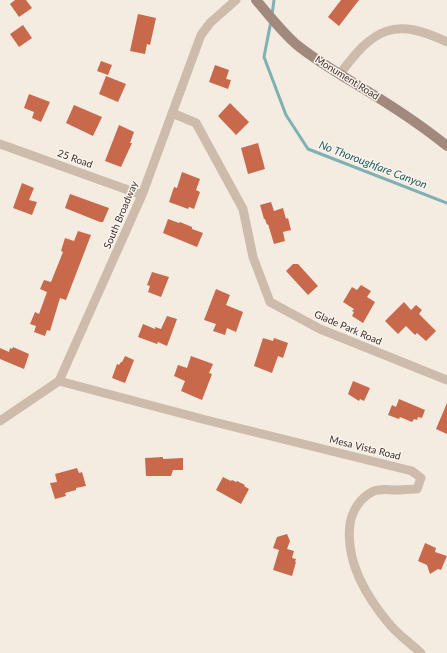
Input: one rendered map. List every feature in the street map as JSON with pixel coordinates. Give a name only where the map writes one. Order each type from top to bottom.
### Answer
[{"type":"main road","name":"Monument Road","points":[[256,0],[285,34],[315,58],[391,106],[447,146]]},
{"type":"street","name":"South Broadway","points":[[59,380],[142,195],[202,35],[210,23],[236,0]]},
{"type":"street","points":[[340,74],[364,45],[373,37],[382,32],[397,28],[414,29],[434,35],[447,42]]},
{"type":"street","name":"Glade Park Road","points":[[172,112],[196,123],[243,209],[253,257],[270,302],[320,329],[447,380]]},
{"type":"street","name":"25 Road","points":[[0,144],[142,195]]},
{"type":"street","points":[[0,421],[59,380]]},
{"type":"street","name":"Mesa Vista Road","points":[[59,380],[206,420],[412,471],[421,478],[417,489],[381,489],[371,492],[359,502],[351,518],[348,536],[353,565],[371,599],[392,627],[421,653]]},
{"type":"building","points":[[15,0],[26,0],[32,8],[19,17],[10,4]]},
{"type":"building","points":[[341,0],[359,0],[339,26],[328,17]]},
{"type":"building","points":[[138,14],[156,18],[150,45],[147,44],[145,54],[130,51]]},
{"type":"building","points":[[23,25],[32,38],[19,47],[10,34]]},
{"type":"building","points":[[101,61],[112,65],[108,75],[97,71]]},
{"type":"building","points":[[215,65],[229,70],[226,79],[231,80],[228,89],[209,82]]},
{"type":"building","points":[[106,76],[126,84],[118,102],[99,94]]},
{"type":"building","points":[[29,94],[50,102],[41,122],[32,118],[34,112],[24,108]]},
{"type":"building","points":[[230,103],[249,122],[236,135],[218,116]]},
{"type":"building","points":[[74,105],[102,117],[93,136],[66,123]]},
{"type":"building","points":[[119,125],[134,132],[130,143],[132,143],[121,167],[105,161]]},
{"type":"building","points":[[258,143],[265,169],[248,174],[241,148]]},
{"type":"building","points":[[182,172],[200,179],[196,190],[200,192],[194,209],[189,207],[188,209],[169,202],[174,187],[177,188]]},
{"type":"building","points":[[22,183],[34,188],[29,200],[37,202],[32,215],[13,208]]},
{"type":"building","points":[[70,194],[109,208],[103,222],[65,208]]},
{"type":"building","points":[[271,202],[274,211],[283,208],[286,219],[288,218],[291,230],[283,232],[285,241],[274,244],[260,205]]},
{"type":"building","points":[[168,219],[179,223],[180,222],[203,233],[197,247],[163,233]]},
{"type":"building","points":[[78,231],[91,235],[66,300],[60,298],[50,331],[47,330],[45,336],[34,332],[36,326],[30,324],[35,312],[39,314],[47,292],[40,289],[44,280],[51,282],[63,252],[61,251],[65,238],[74,241]]},
{"type":"building","points":[[293,264],[298,264],[318,286],[308,295],[286,271]]},
{"type":"building","points":[[152,272],[169,277],[161,297],[148,292],[150,286],[147,285]]},
{"type":"building","points":[[361,285],[371,291],[367,297],[375,302],[363,323],[352,316],[354,312],[352,311],[354,309],[343,302],[352,287],[357,290]]},
{"type":"building","points":[[216,289],[230,295],[226,305],[243,312],[236,332],[227,328],[225,335],[213,331],[216,324],[204,320]]},
{"type":"building","points":[[404,302],[411,310],[416,305],[422,310],[419,314],[436,331],[426,341],[417,333],[415,335],[406,326],[398,334],[385,321]]},
{"type":"building","points":[[167,316],[177,319],[167,346],[138,337],[143,324],[155,329],[155,327],[161,329]]},
{"type":"building","points":[[263,338],[273,341],[274,338],[288,343],[283,358],[278,356],[272,373],[254,366]]},
{"type":"building","points":[[13,347],[29,354],[24,369],[0,359],[0,348],[9,352],[10,348],[12,349]]},
{"type":"building","points":[[125,356],[134,360],[125,383],[112,378],[117,364],[119,365],[122,362]]},
{"type":"building","points":[[191,356],[213,364],[209,373],[212,374],[202,400],[181,391],[185,381],[174,376],[178,365],[187,368]]},
{"type":"building","points":[[353,381],[370,388],[364,401],[360,399],[359,401],[348,394]]},
{"type":"building","points":[[399,399],[425,410],[422,418],[418,417],[417,420],[414,419],[412,422],[400,417],[399,419],[388,415],[392,405],[396,407]]},
{"type":"building","points":[[447,403],[447,434],[436,429]]},
{"type":"building","points":[[163,457],[163,459],[183,458],[183,470],[173,470],[171,476],[146,476],[145,458]]},
{"type":"building","points":[[77,468],[79,473],[82,472],[86,486],[76,488],[76,490],[65,493],[66,496],[55,499],[50,483],[57,482],[55,474]]},
{"type":"building","points":[[223,477],[231,481],[237,481],[249,489],[241,504],[216,490]]},
{"type":"building","points":[[287,534],[290,541],[287,549],[294,551],[292,558],[296,559],[292,576],[273,570],[279,550],[273,548],[277,537]]},
{"type":"building","points":[[425,543],[436,548],[435,552],[447,556],[441,570],[438,569],[430,574],[427,565],[418,561]]},
{"type":"waterway","name":"No Thoroughfare Canyon","points":[[272,15],[274,0]]},
{"type":"waterway","name":"No Thoroughfare Canyon","points":[[271,21],[264,57],[286,115],[308,149],[447,203]]}]
